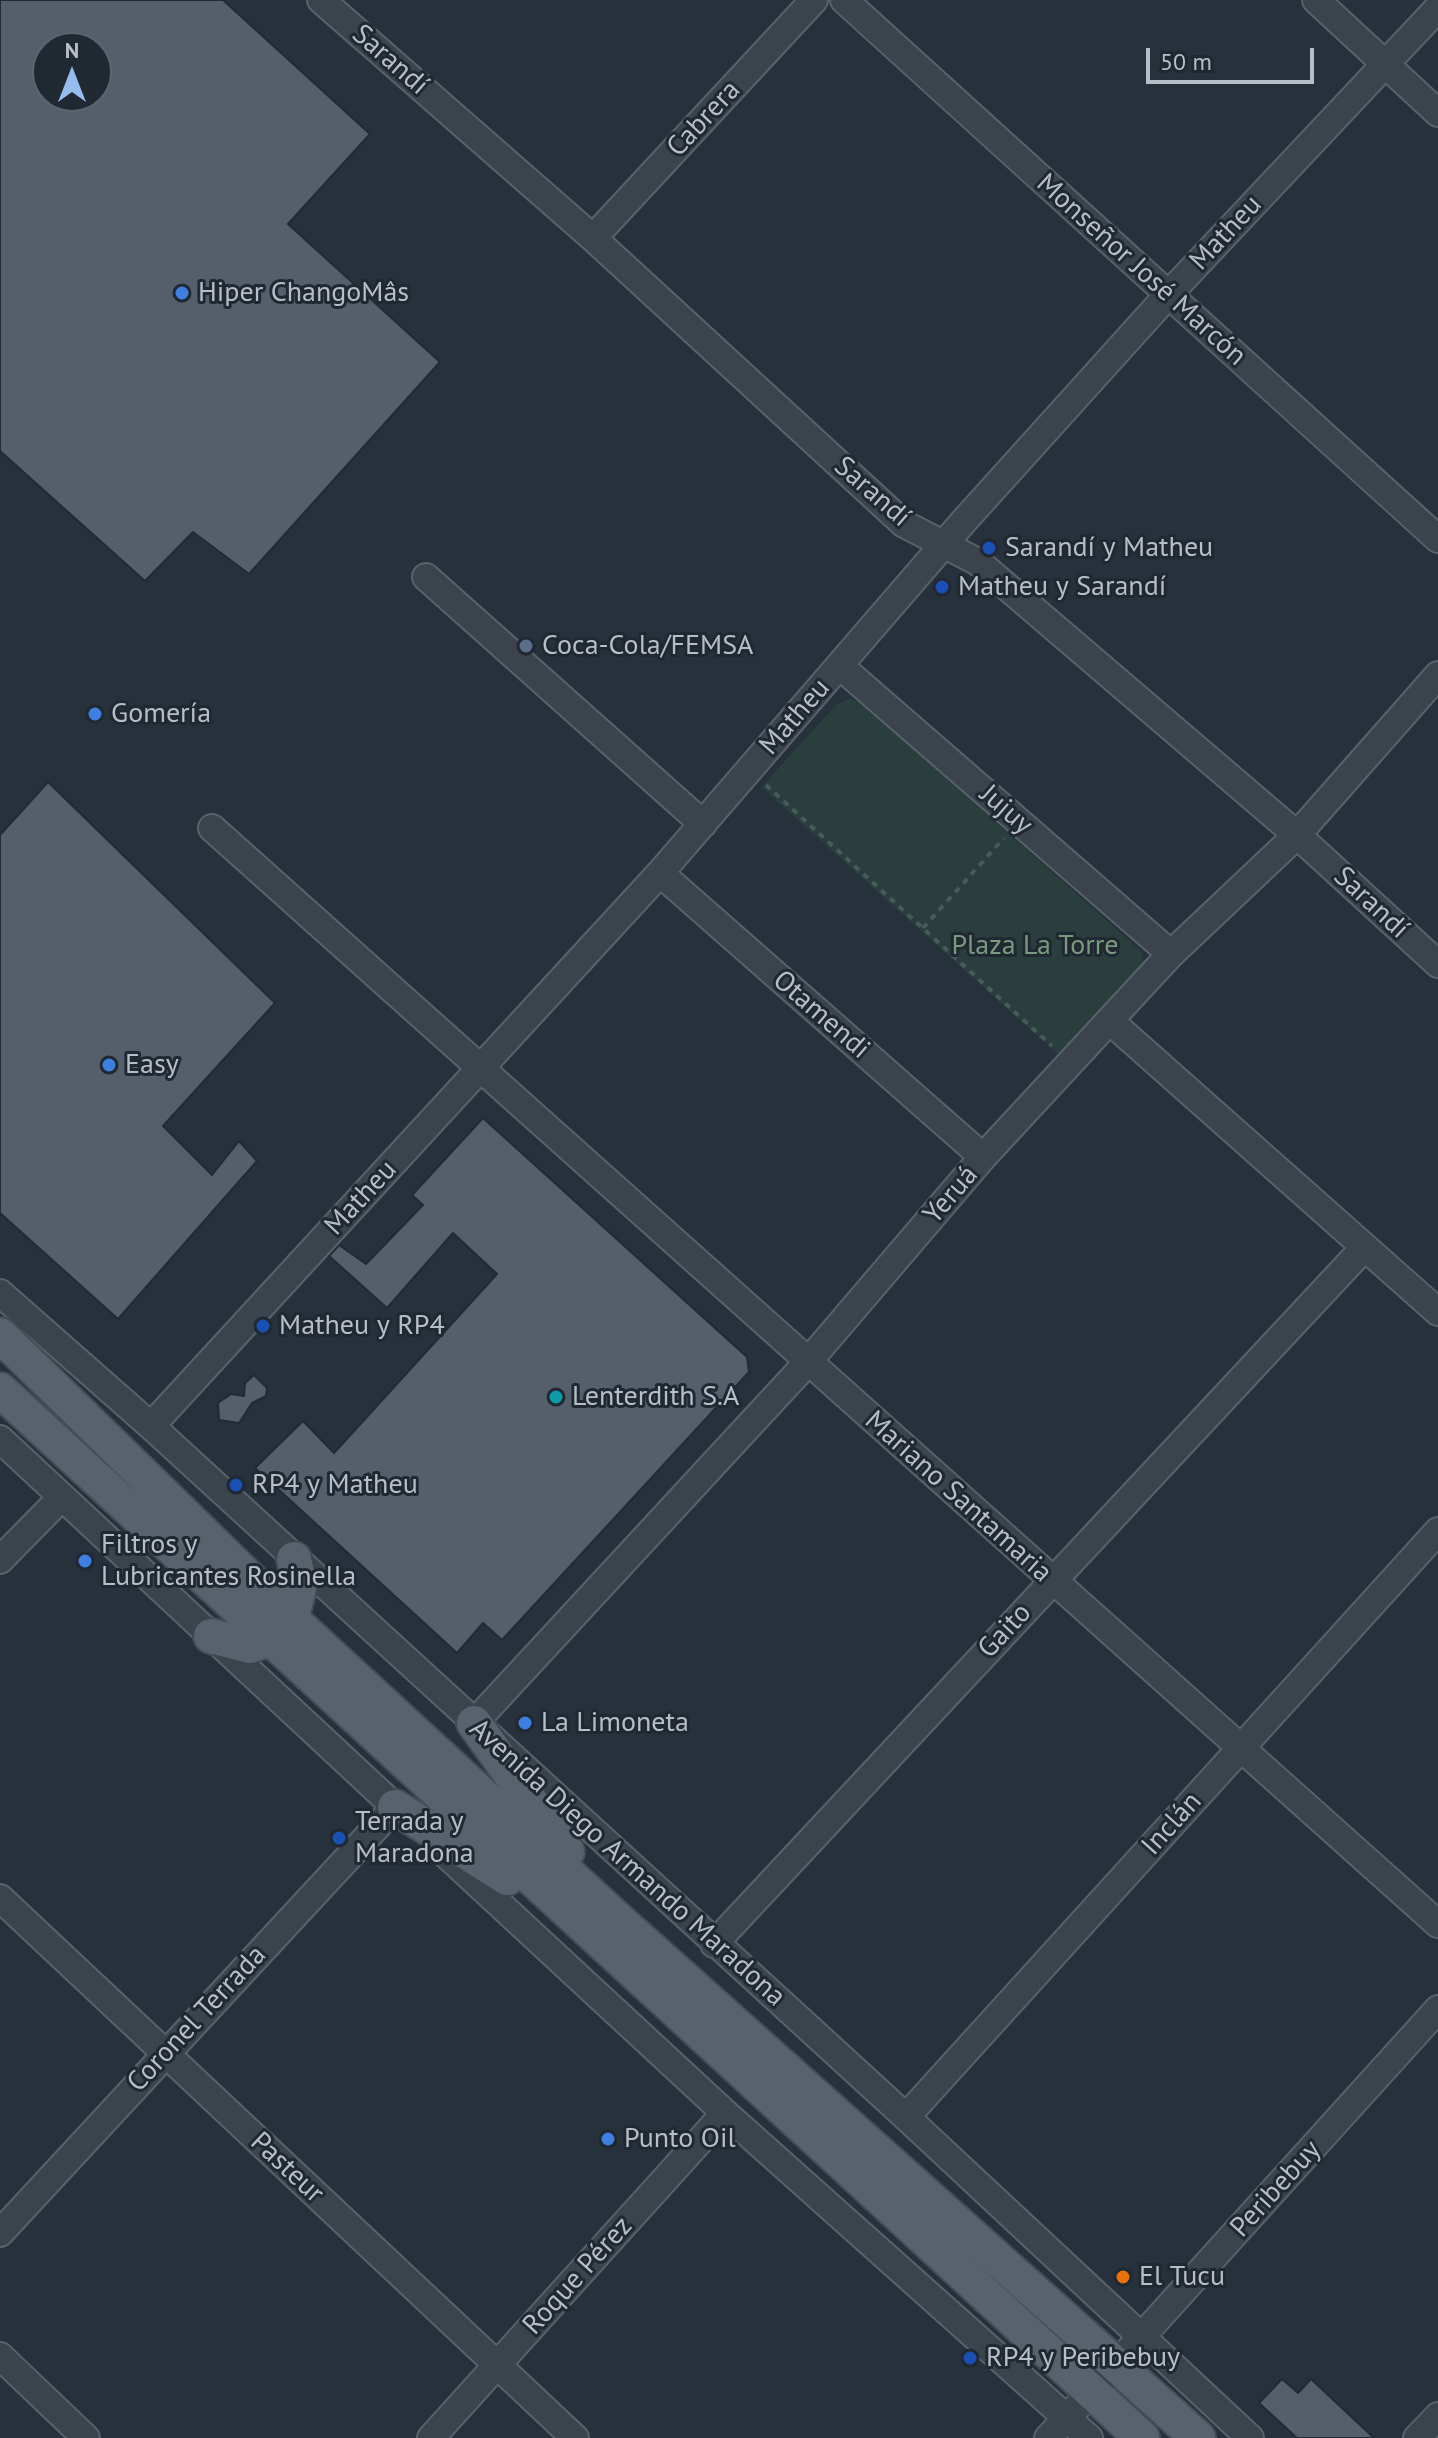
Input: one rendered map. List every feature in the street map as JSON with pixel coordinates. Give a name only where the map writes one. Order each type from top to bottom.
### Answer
[{"type":"main road","name":"Avenida Diego Armando Maradona","points":[[0,1335],[281,1628],[576,1922],[1142,2438]]},
{"type":"main road","name":"Avenida Diego Armando Maradona","points":[[0,1390],[615,1917],[1198,2438]]},
{"type":"main road","points":[[211,1636],[250,1646],[281,1628],[300,1585],[294,1559]]},
{"type":"main road","points":[[474,1723],[615,1917]]},
{"type":"main road","points":[[395,1807],[576,1922]]},
{"type":"street","name":"Sarandí","points":[[321,0],[593,238],[904,524],[978,562],[1297,835],[1438,964]]},
{"type":"street","name":"Cabrera","points":[[593,238],[814,0]]},
{"type":"street","name":"Monseñor José Marcón","points":[[844,0],[1438,539]]},
{"type":"street","points":[[1316,0],[1438,113]]},
{"type":"street","name":"Matheu","points":[[151,1426],[660,873],[1168,295],[1438,8]]},
{"type":"street","points":[[426,577],[703,824]]},
{"type":"street","name":"Jujuy","points":[[840,666],[1171,954]]},
{"type":"street","name":"Yeruá","points":[[474,1723],[807,1363],[983,1157],[1171,954],[1297,835],[1438,675]]},
{"type":"street","name":"Mariano Santamaria","points":[[212,828],[1438,1924]]},
{"type":"street","name":"Otamendi","points":[[660,873],[983,1157]]},
{"type":"street","points":[[1110,1021],[1363,1249],[1438,1312]]},
{"type":"street","name":"Gaito","points":[[714,1944],[1363,1249]]},
{"type":"street","name":"Avenida Diego Armando Maradona","points":[[0,1293],[151,1426],[906,2117],[1250,2438]]},
{"type":"street","points":[[0,1439],[725,2113],[1089,2438]]},
{"type":"street","points":[[0,1560],[62,1497]]},
{"type":"street","name":"Inclán","points":[[906,2117],[1438,1531]]},
{"type":"street","name":"Coronel Terrada","points":[[0,2233],[395,1807]]},
{"type":"street","name":"Pasteur","points":[[0,1898],[575,2438]]},
{"type":"street","name":"Peribebuy","points":[[1048,2438],[1144,2337],[1438,2009]]},
{"type":"street","name":"Roque Pérez","points":[[431,2438],[725,2113]]},
{"type":"street","points":[[0,2356],[86,2438]]},
{"type":"street","points":[[1417,2438],[1438,2416]]},
{"type":"path","points":[[764,783],[1053,1047]]},
{"type":"path","points":[[923,928],[1008,833]]},
{"type":"green space","name":"Plaza La Torre","points":[[850,698],[863,704],[1141,951],[1145,969],[1063,1059],[761,787],[836,705]]},
{"type":"building","name":"Hiper ChangoMâs","points":[[0,0],[223,0],[370,134],[288,224],[440,362],[249,574],[193,532],[145,581],[0,451]]},
{"type":"building","name":"Easy","points":[[48,782],[275,1003],[163,1126],[212,1175],[239,1141],[257,1161],[118,1319],[0,1213],[0,835]]},
{"type":"building","name":"Lenterdith S.A","points":[[483,1118],[747,1357],[749,1372],[502,1640],[483,1623],[457,1653],[255,1468],[303,1421],[334,1453],[497,1274],[453,1233],[387,1308],[329,1256],[339,1245],[366,1264],[423,1205],[412,1195]]},
{"type":"building","points":[[254,1375],[267,1388],[266,1396],[252,1403],[239,1423],[219,1420],[218,1403],[231,1394],[244,1396],[245,1383]]},
{"type":"building","points":[[1282,2379],[1298,2393],[1311,2379],[1374,2438],[1297,2438],[1259,2403]]},
{"type":"place","name":"Hiper ChangoMâs","points":[[182,293]]},
{"type":"place","name":"Sarandí y Matheu","points":[[989,548]]},
{"type":"place","name":"Matheu y Sarandí","points":[[942,587]]},
{"type":"place","name":"Coca-Cola/FEMSA","points":[[526,646]]},
{"type":"place","name":"Gomería","points":[[95,714]]},
{"type":"place","name":"Easy","points":[[109,1065]]},
{"type":"place","name":"Matheu y RP4","points":[[263,1326]]},
{"type":"place","name":"Lenterdith S.A","points":[[556,1397]]},
{"type":"place","name":"RP4 y Matheu","points":[[236,1485]]},
{"type":"place","name":"Filtros y Lubricantes Rosinella","points":[[85,1561]]},
{"type":"place","name":"La Limoneta","points":[[525,1723]]},
{"type":"place","name":"Terrada y Maradona","points":[[339,1838]]},
{"type":"place","name":"Punto Oil","points":[[608,2139]]},
{"type":"place","name":"El Tucu","points":[[1123,2277]]},
{"type":"place","name":"RP4 y Peribebuy","points":[[970,2358]]}]
